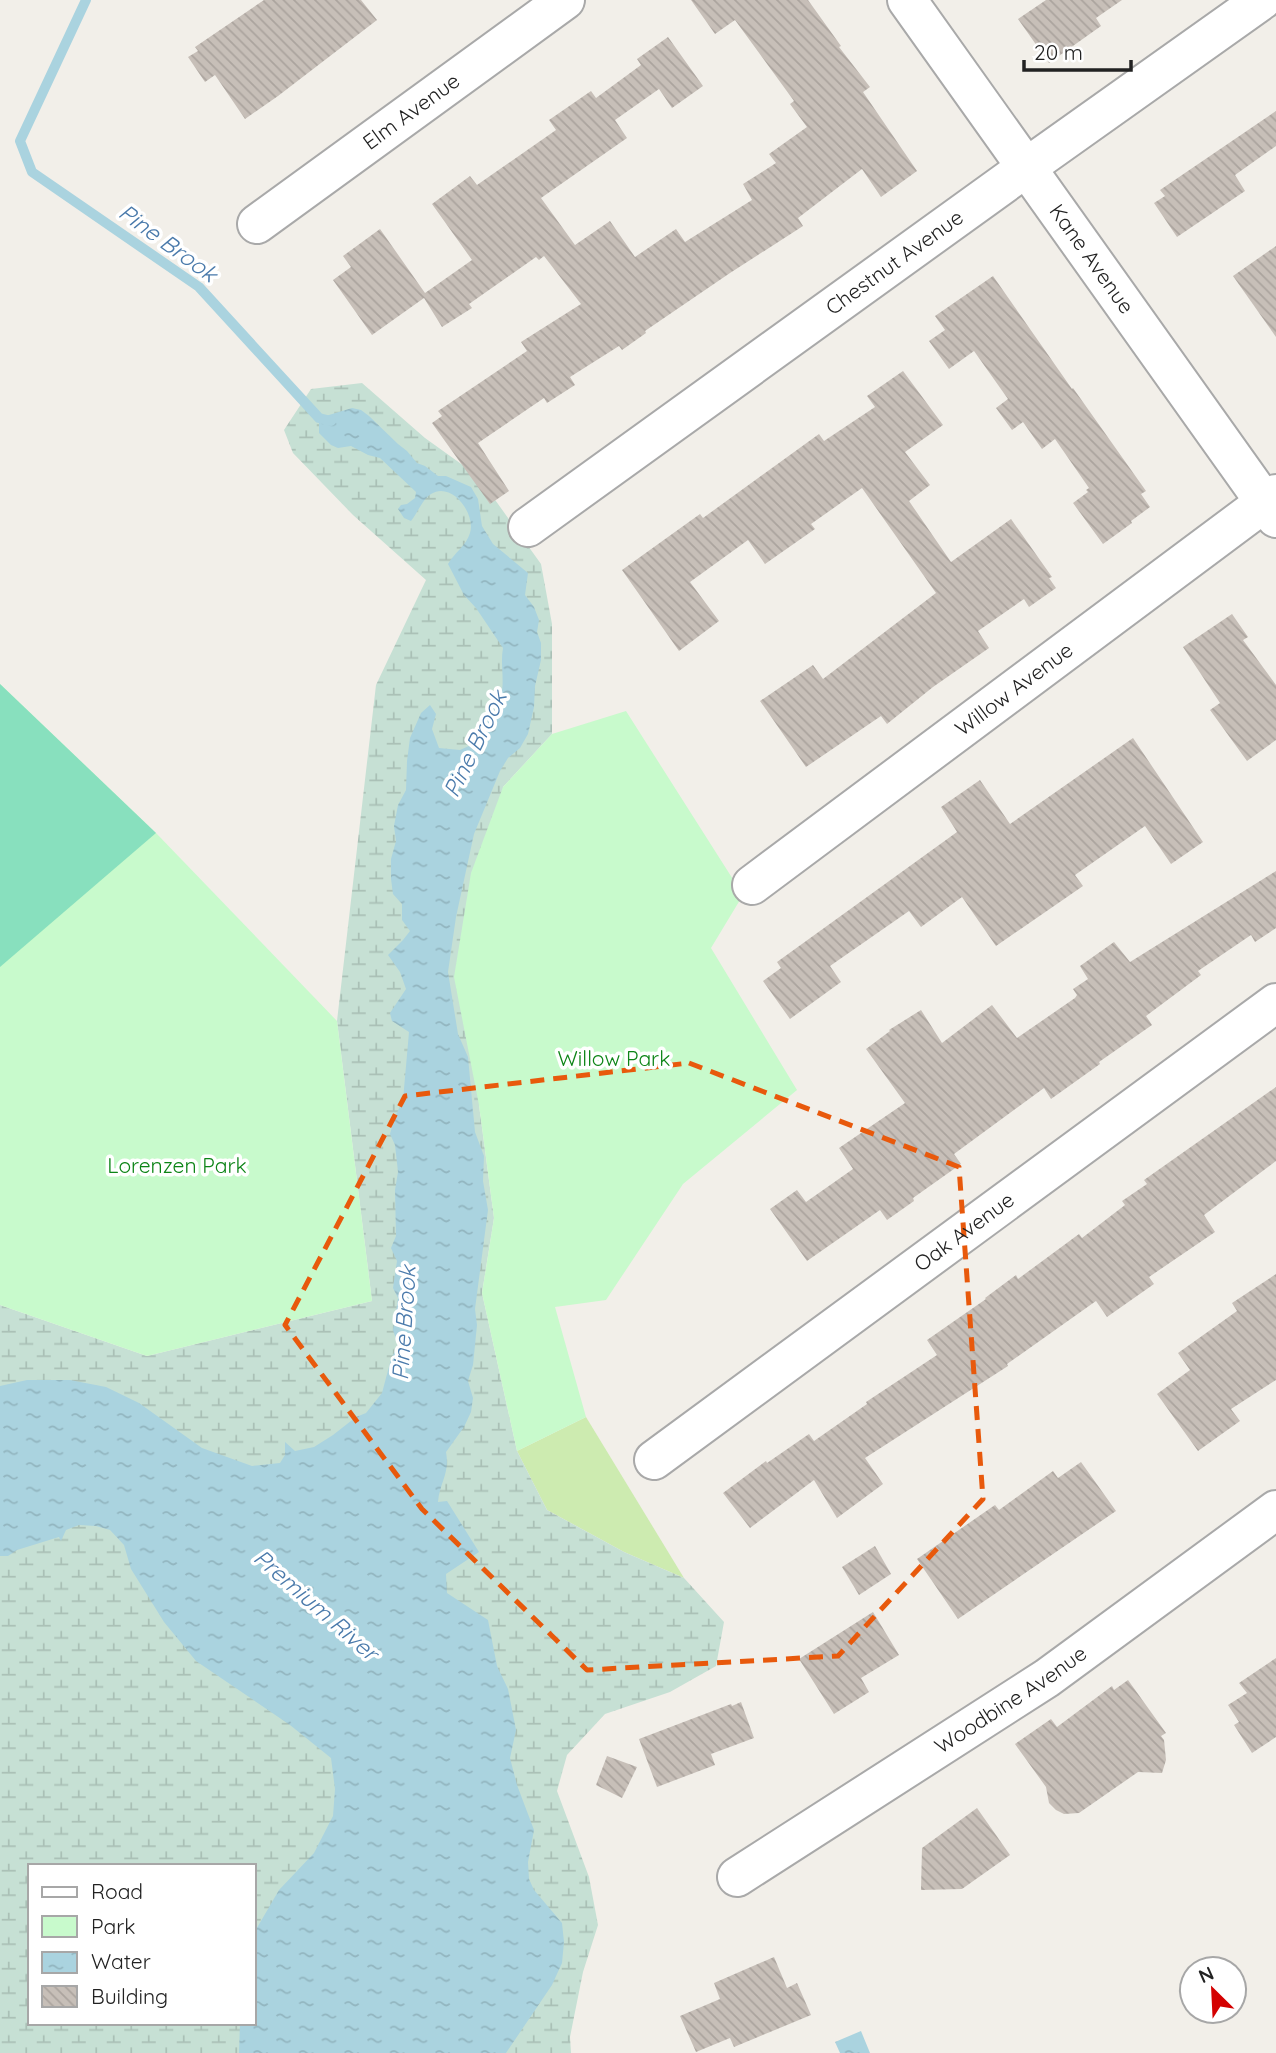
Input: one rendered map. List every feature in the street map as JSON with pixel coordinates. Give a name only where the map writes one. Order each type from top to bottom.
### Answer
[{"type":"street","name":"Elm Avenue","points":[[257,224],[565,0]]},
{"type":"street","name":"Kane Avenue","points":[[908,0],[1272,504]]},
{"type":"street","name":"Chestnut Avenue","points":[[528,527],[1262,0]]},
{"type":"street","name":"Willow Avenue","points":[[752,885],[1272,504]]},
{"type":"street","name":"Oak Avenue","points":[[654,1460],[1276,1003]]},
{"type":"street","name":"Woodbine Avenue","points":[[737,1877],[1047,1678],[1276,1510]]},
{"type":"highlighted area","points":[[689,1063],[959,1167],[983,1499],[838,1656],[587,1670],[422,1509],[285,1325],[405,1096]]},
{"type":"green space","points":[[362,383],[425,438],[478,476],[541,564],[552,624],[552,734],[503,787],[479,1105],[494,1218],[482,1293],[517,1451],[547,1510],[624,1552],[684,1578],[724,1622],[716,1666],[670,1692],[605,1714],[567,1755],[557,1791],[589,1877],[598,1925],[583,1972],[570,2037],[571,2053],[0,2053],[0,1305],[147,1356],[372,1301],[337,1021],[376,685],[426,580],[353,515],[293,453],[284,430],[311,389]]},
{"type":"green space","name":"Lorenzen Park","points":[[0,684],[156,833],[337,1021],[372,1301],[147,1356],[0,1305]]},
{"type":"green space","points":[[0,684],[156,833],[0,967]]},
{"type":"green space","name":"Willow Park","points":[[626,711],[743,895],[711,948],[797,1090],[683,1184],[606,1300],[555,1307],[586,1417],[517,1451],[482,1293],[494,1218],[479,1105],[454,977],[471,873],[503,787],[552,734]]},
{"type":"green space","points":[[586,1417],[684,1578],[624,1552],[547,1510],[517,1451]]},
{"type":"water","name":"Premium River","points":[[352,408],[361,410],[417,463],[438,476],[446,476],[471,487],[478,499],[482,526],[493,544],[528,573],[525,595],[539,620],[537,632],[541,643],[541,660],[528,734],[500,771],[474,834],[456,917],[448,972],[458,1034],[468,1057],[475,1132],[484,1156],[483,1181],[488,1210],[475,1309],[477,1325],[473,1365],[468,1381],[473,1398],[471,1412],[446,1452],[447,1466],[438,1502],[447,1501],[479,1552],[446,1574],[447,1593],[488,1620],[497,1666],[508,1689],[516,1730],[510,1758],[534,1830],[528,1862],[529,1879],[534,1890],[562,1923],[564,1942],[562,1963],[552,1985],[506,2053],[239,2053],[240,2025],[256,2025],[256,1930],[279,1890],[314,1853],[333,1816],[335,1789],[331,1758],[290,1725],[196,1661],[164,1622],[131,1569],[124,1545],[110,1530],[79,1525],[66,1530],[61,1541],[59,1537],[17,1550],[8,1556],[0,1556],[0,1386],[27,1380],[70,1380],[106,1387],[139,1403],[202,1448],[252,1466],[280,1463],[285,1455],[285,1442],[295,1451],[314,1447],[356,1417],[366,1413],[382,1393],[391,1359],[398,1345],[393,1330],[398,1298],[393,1288],[397,1261],[391,1248],[396,1236],[395,1190],[398,1172],[395,1145],[390,1134],[403,1100],[409,1032],[392,1021],[390,1013],[406,989],[400,972],[388,955],[410,931],[402,920],[402,904],[393,894],[391,859],[396,841],[394,826],[398,805],[406,790],[410,738],[421,713],[430,705],[436,714],[432,729],[439,748],[460,750],[480,741],[477,728],[494,709],[501,695],[503,648],[464,595],[448,564],[470,533],[469,517],[461,502],[447,492],[439,491],[428,497],[411,521],[404,518],[398,509],[415,498],[416,492],[380,458],[351,446],[338,448],[331,445],[319,433],[319,418]]},
{"type":"water","points":[[861,2031],[870,2053],[840,2053],[835,2042]]},
{"type":"building","points":[[264,0],[361,0],[377,20],[245,119],[215,75],[205,82],[188,57],[198,51],[195,47]]},
{"type":"building","points":[[691,0],[808,0],[870,87],[863,92],[917,171],[881,197],[862,169],[798,218],[803,226],[645,331],[646,333],[622,350],[619,346],[570,377],[575,385],[547,403],[544,398],[478,443],[509,491],[490,504],[432,423],[442,416],[438,411],[527,351],[521,342],[581,304],[544,256],[539,260],[536,257],[469,304],[472,308],[442,327],[424,298],[372,335],[333,280],[351,267],[343,256],[380,229],[425,293],[472,260],[432,204],[470,176],[477,185],[556,130],[549,120],[591,91],[596,98],[641,65],[637,59],[668,37],[703,86],[672,108],[659,89],[615,120],[627,138],[541,198],[575,245],[610,221],[635,257],[676,229],[685,242],[752,200],[743,184],[776,163],[769,154],[807,127],[790,104],[794,101],[735,20],[715,34]]},
{"type":"building","points":[[1046,0],[1122,0],[1096,18],[1101,26],[1049,63],[1018,19]]},
{"type":"building","points":[[1276,111],[1276,146],[1235,175],[1245,191],[1177,237],[1154,203],[1165,196],[1160,190]]},
{"type":"building","points":[[1276,246],[1276,337],[1233,276]]},
{"type":"building","points":[[993,276],[1146,491],[1141,494],[1150,507],[1103,544],[1073,503],[1088,492],[1086,490],[1089,488],[1055,439],[1042,449],[1023,422],[1012,430],[996,408],[1008,399],[974,351],[949,369],[929,341],[945,330],[935,316]]},
{"type":"building","points":[[903,371],[943,425],[905,452],[930,485],[909,501],[951,562],[1011,519],[1052,577],[1049,578],[1056,588],[1029,607],[1024,599],[978,631],[989,648],[933,687],[887,724],[881,716],[806,767],[760,701],[813,665],[823,679],[936,593],[862,488],[811,524],[815,529],[765,564],[748,540],[690,582],[719,621],[679,651],[622,570],[700,514],[703,518],[819,434],[824,441],[875,407],[867,396]]},
{"type":"building","points":[[1232,614],[1248,637],[1243,640],[1276,685],[1276,740],[1247,761],[1210,710],[1220,703],[1183,647]]},
{"type":"building","points":[[1133,738],[1203,842],[1171,864],[1145,826],[1075,875],[1083,886],[996,946],[962,897],[921,927],[909,911],[830,966],[841,982],[790,1019],[763,981],[781,968],[777,962],[957,832],[941,807],[980,780],[1010,824]]},
{"type":"building","points":[[1276,871],[1276,928],[1255,942],[1251,935],[1198,971],[1201,975],[1146,1016],[1152,1025],[1051,1099],[1044,1088],[954,1154],[961,1164],[913,1198],[914,1201],[887,1220],[880,1210],[807,1261],[770,1209],[797,1190],[806,1202],[853,1169],[839,1148],[905,1103],[866,1049],[889,1030],[921,1010],[942,1043],[992,1005],[1017,1038],[1075,998],[1077,995],[1073,989],[1088,979],[1080,966],[1114,942],[1130,962]]},
{"type":"building","points":[[1276,1087],[1276,1161],[1204,1215],[1215,1232],[1149,1277],[1154,1284],[1107,1317],[1096,1301],[1007,1364],[1008,1366],[865,1458],[883,1484],[837,1518],[814,1480],[750,1528],[723,1493],[809,1434],[814,1441],[867,1404],[866,1402],[937,1355],[927,1340],[1016,1275],[1018,1279],[1079,1234],[1082,1238],[1125,1205],[1122,1201],[1147,1184],[1144,1180]]},
{"type":"building","points":[[1276,1274],[1276,1380],[1231,1409],[1240,1421],[1198,1451],[1157,1394],[1190,1370],[1178,1353],[1237,1311],[1232,1303]]},
{"type":"building","points":[[1081,1462],[1116,1511],[958,1619],[917,1559],[995,1505],[999,1510],[1053,1471],[1058,1478]]},
{"type":"building","points":[[875,1546],[891,1574],[859,1595],[842,1567]]},
{"type":"building","points":[[873,1612],[899,1655],[861,1678],[869,1692],[834,1714],[799,1659]]},
{"type":"building","points":[[1276,1658],[1276,1737],[1252,1753],[1234,1725],[1239,1722],[1228,1705],[1247,1693],[1239,1683]]},
{"type":"building","points":[[1128,1680],[1166,1733],[1161,1736],[1164,1740],[1166,1760],[1162,1773],[1138,1772],[1079,1813],[1064,1814],[1056,1810],[1049,1803],[1046,1787],[1015,1744],[1051,1719],[1057,1727],[1112,1686],[1114,1690]]},
{"type":"building","points":[[741,1702],[754,1738],[711,1754],[715,1765],[657,1787],[639,1739]]},
{"type":"building","points":[[607,1756],[637,1767],[622,1798],[596,1785]]},
{"type":"building","points":[[977,1808],[1010,1855],[962,1889],[921,1890],[922,1848]]},
{"type":"building","points":[[774,1957],[787,1988],[797,1983],[811,2015],[734,2047],[730,2038],[696,2052],[680,2016],[720,1999],[714,1983]]},
{"type":"waterway","name":"Pine Brook","points":[[86,0],[20,141],[32,172],[199,287],[319,418],[331,421]]}]
